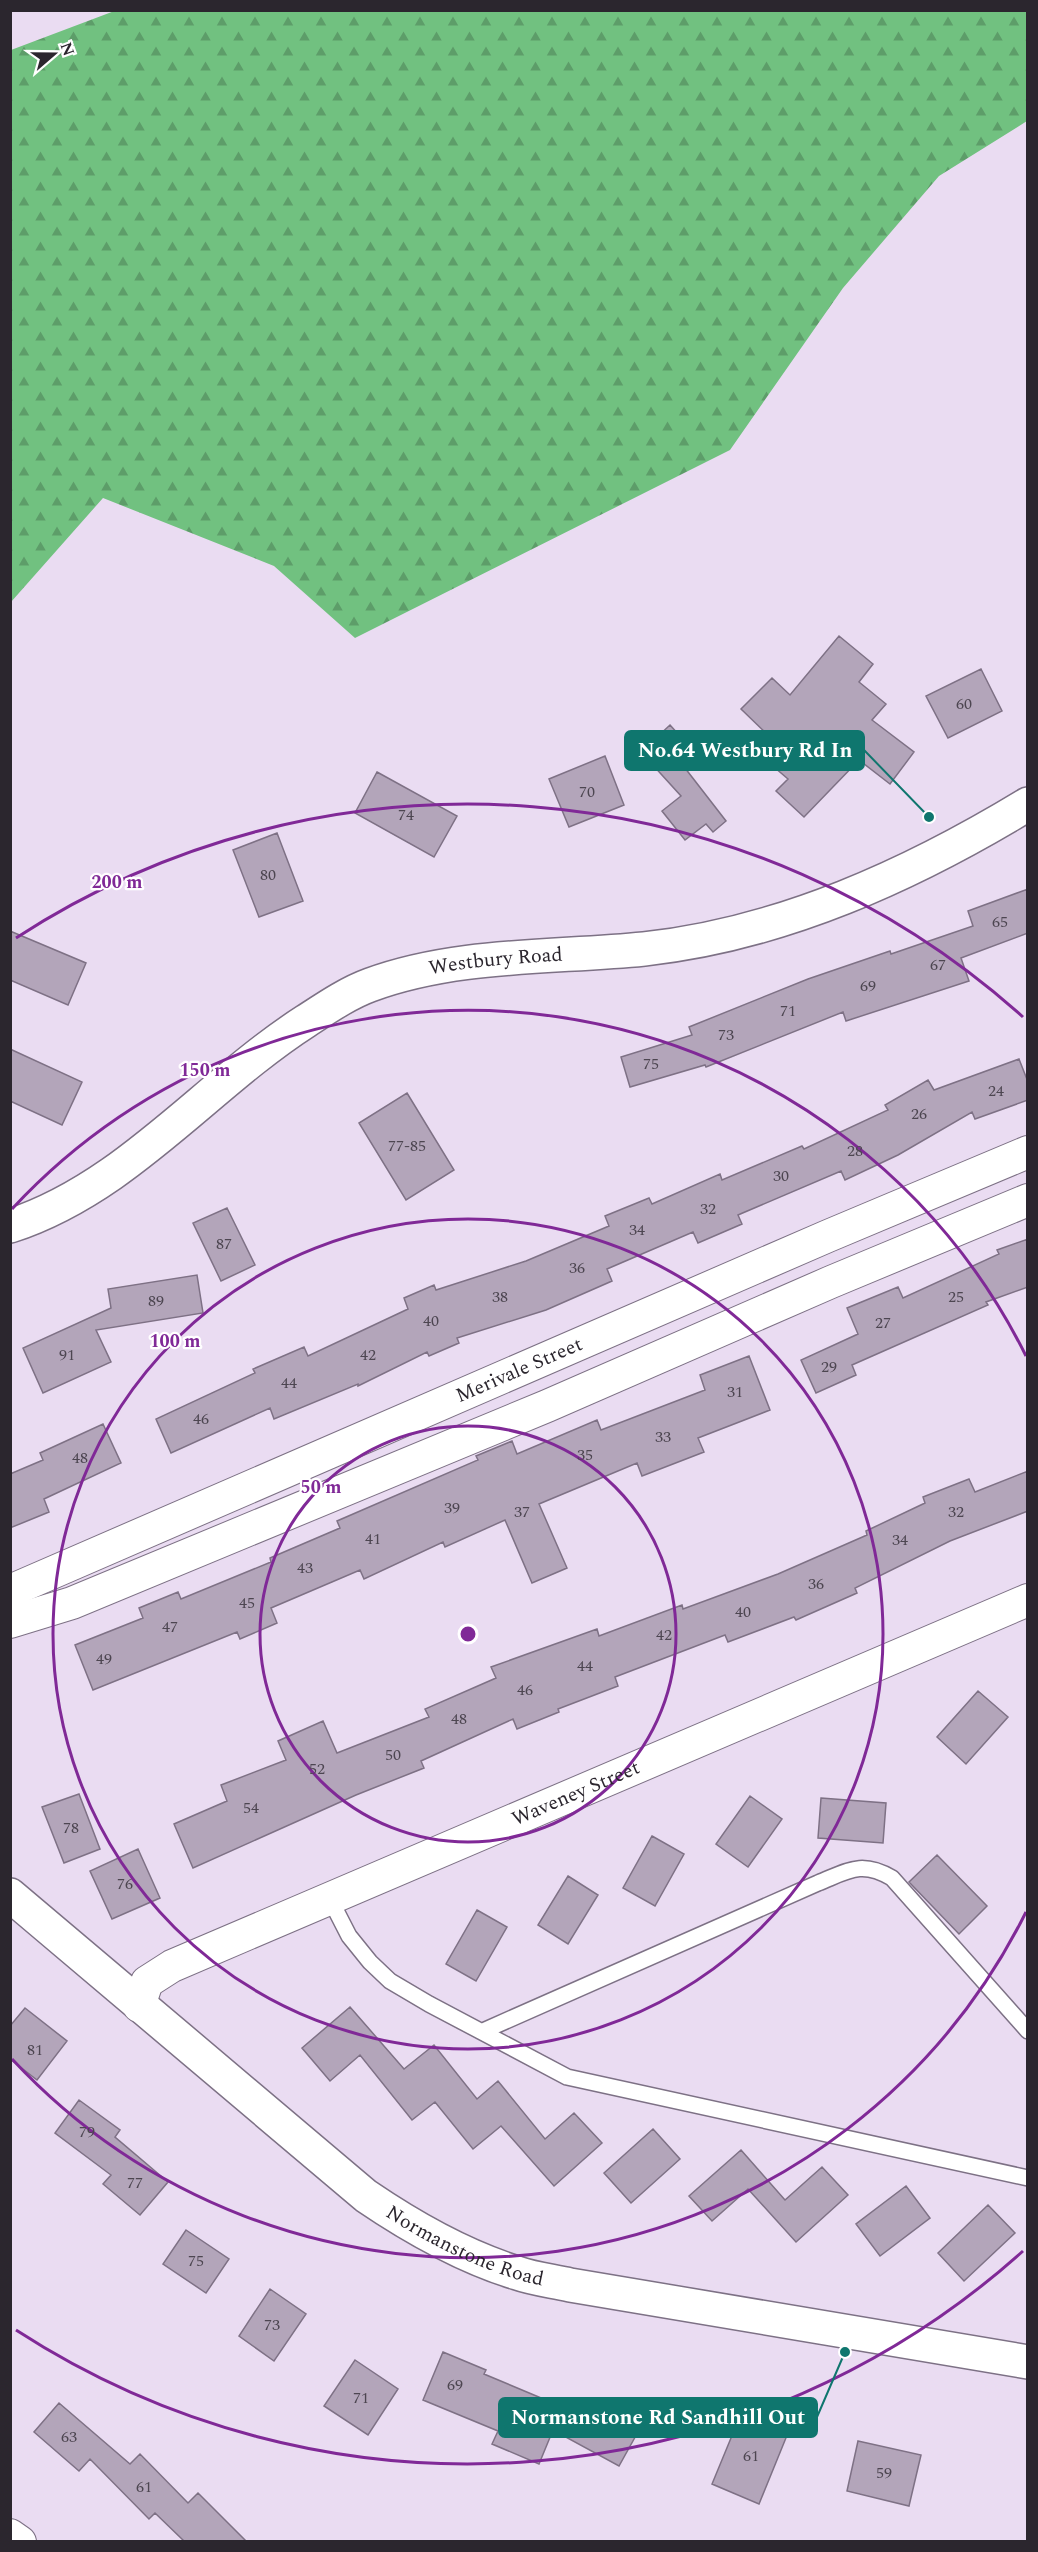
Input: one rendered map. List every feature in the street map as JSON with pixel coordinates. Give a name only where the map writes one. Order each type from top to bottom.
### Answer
[{"type":"street","name":"Westbury Road","points":[[10,1226],[56,1207],[89,1189],[127,1162],[278,1039],[367,986],[406,974],[444,967],[647,949],[720,935],[802,913],[898,876],[976,835],[1028,804]]},
{"type":"street","name":"Merivale Street","points":[[10,1591],[807,1245],[1028,1152]]},
{"type":"street","points":[[10,1622],[72,1603],[547,1406],[831,1282],[1028,1200]]},
{"type":"street","name":"Waveney Street","points":[[139,2006],[147,1982],[172,1966],[1028,1600]]},
{"type":"street","name":"Normanstone Road","points":[[10,1896],[366,2196],[431,2237],[481,2260],[518,2274],[570,2285],[1028,2362]]},
{"type":"street","points":[[10,2535],[20,2541]]},
{"type":"lane","points":[[483,2031],[818,1883],[864,1867],[879,1870],[892,1878],[1028,2031]]},
{"type":"lane","points":[[329,1897],[349,1936],[370,1962],[390,1981],[567,2077],[1028,2178]]},
{"type":"green space","points":[[117,10],[1027,11],[1027,121],[939,176],[843,288],[730,450],[355,638],[274,566],[103,498],[11,602],[11,50]]},
{"type":"building","points":[[839,636],[873,664],[859,682],[886,704],[872,720],[914,752],[890,784],[859,760],[804,817],[776,791],[788,779],[760,755],[773,740],[741,709],[772,678],[790,695]]},
{"type":"building","points":[[981,669],[1002,711],[948,738],[926,696]]},
{"type":"building","points":[[670,725],[698,756],[685,768],[726,821],[713,832],[706,824],[685,840],[662,811],[681,796],[641,752]]},
{"type":"building","points":[[605,756],[624,805],[569,827],[549,779]]},
{"type":"building","points":[[377,772],[457,816],[434,857],[355,813]]},
{"type":"building","points":[[277,833],[303,901],[259,917],[233,850]]},
{"type":"building","points":[[1028,889],[1028,933],[961,958],[969,981],[846,1021],[843,1012],[706,1067],[705,1065],[630,1087],[621,1057],[692,1035],[689,1027],[808,979],[973,926],[968,911]]},
{"type":"building","points":[[10,931],[86,963],[68,1005],[10,980]]},
{"type":"building","points":[[10,1049],[82,1082],[62,1125],[10,1101]]},
{"type":"building","points":[[1019,1059],[1028,1082],[1028,1100],[975,1119],[972,1112],[898,1155],[845,1180],[841,1171],[738,1215],[742,1224],[698,1243],[693,1232],[607,1269],[612,1281],[546,1310],[457,1338],[459,1343],[429,1356],[427,1352],[358,1386],[358,1384],[274,1419],[270,1408],[171,1453],[156,1419],[255,1373],[253,1369],[304,1347],[308,1356],[408,1309],[404,1298],[434,1285],[436,1290],[526,1261],[609,1226],[605,1216],[649,1198],[652,1204],[720,1174],[722,1180],[802,1146],[804,1149],[888,1110],[885,1105],[928,1080],[934,1090]]},
{"type":"building","points":[[407,1093],[454,1170],[406,1200],[359,1123]]},
{"type":"building","points":[[227,1208],[255,1265],[221,1281],[193,1223]]},
{"type":"building","points":[[1028,1239],[1028,1287],[986,1302],[988,1305],[852,1365],[856,1375],[816,1393],[801,1360],[858,1334],[847,1308],[898,1287],[903,1298],[999,1254],[997,1250]]},
{"type":"building","points":[[197,1275],[203,1313],[96,1330],[111,1362],[43,1393],[23,1348],[111,1308],[108,1289]]},
{"type":"building","points":[[749,1356],[770,1410],[698,1438],[704,1452],[642,1476],[637,1463],[539,1504],[567,1568],[532,1583],[505,1520],[445,1547],[443,1542],[364,1579],[360,1570],[271,1608],[277,1623],[240,1639],[237,1632],[93,1690],[75,1645],[143,1618],[139,1608],[178,1592],[181,1599],[271,1562],[270,1558],[340,1528],[337,1521],[478,1460],[476,1456],[512,1441],[517,1454],[597,1420],[601,1430],[705,1390],[700,1375]]},
{"type":"building","points":[[103,1424],[121,1463],[44,1499],[49,1512],[10,1528],[10,1474],[43,1460],[40,1453]]},
{"type":"building","points":[[1028,1471],[1028,1511],[950,1541],[855,1588],[857,1593],[796,1620],[794,1617],[728,1642],[725,1635],[615,1677],[618,1686],[558,1709],[559,1712],[517,1729],[513,1719],[421,1761],[424,1768],[356,1795],[193,1868],[174,1824],[227,1801],[221,1785],[286,1760],[278,1741],[323,1721],[337,1753],[429,1717],[425,1709],[496,1678],[491,1667],[597,1629],[599,1636],[682,1605],[683,1609],[778,1574],[867,1535],[866,1531],[925,1503],[923,1497],[969,1479],[975,1492]]},
{"type":"building","points":[[978,1691],[1008,1717],[966,1764],[937,1737]]},
{"type":"building","points":[[79,1794],[100,1849],[64,1863],[42,1807]]},
{"type":"building","points":[[750,1796],[782,1819],[748,1867],[716,1844]]},
{"type":"building","points":[[821,1798],[886,1803],[883,1843],[818,1838]]},
{"type":"building","points":[[652,1836],[684,1854],[655,1906],[623,1888]]},
{"type":"building","points":[[138,1849],[160,1898],[112,1919],[90,1871]]},
{"type":"building","points":[[937,1855],[987,1906],[959,1934],[909,1882]]},
{"type":"building","points":[[568,1876],[598,1895],[568,1944],[538,1925]]},
{"type":"building","points":[[477,1910],[507,1927],[476,1981],[446,1964]]},
{"type":"building","points":[[350,2007],[404,2069],[434,2045],[477,2099],[498,2081],[545,2139],[574,2113],[602,2143],[554,2186],[501,2126],[473,2149],[435,2102],[412,2120],[360,2055],[330,2081],[302,2048]]},
{"type":"building","points":[[25,2008],[67,2041],[37,2080],[10,2059],[10,2026]]},
{"type":"building","points":[[79,2100],[120,2130],[115,2137],[168,2182],[140,2215],[103,2184],[111,2175],[55,2133]]},
{"type":"building","points":[[653,2129],[680,2159],[631,2203],[604,2173]]},
{"type":"building","points":[[741,2150],[785,2200],[822,2167],[848,2195],[796,2242],[748,2189],[712,2221],[689,2196]]},
{"type":"building","points":[[906,2186],[930,2218],[880,2256],[856,2224]]},
{"type":"building","points":[[988,2205],[1015,2233],[964,2281],[938,2253]]},
{"type":"building","points":[[186,2230],[229,2259],[206,2293],[163,2264]]},
{"type":"building","points":[[270,2289],[306,2314],[274,2361],[239,2336]]},
{"type":"building","points":[[443,2352],[486,2370],[484,2374],[596,2421],[607,2401],[644,2421],[619,2466],[553,2430],[539,2464],[492,2444],[498,2431],[423,2400]]},
{"type":"building","points":[[355,2360],[398,2389],[368,2435],[324,2406]]},
{"type":"building","points":[[59,2403],[130,2464],[140,2454],[188,2503],[198,2493],[246,2541],[184,2541],[155,2513],[149,2519],[90,2459],[79,2471],[34,2432]]},
{"type":"building","points":[[743,2409],[790,2428],[759,2504],[712,2484]]},
{"type":"building","points":[[858,2441],[921,2455],[909,2506],[847,2491]]},
{"type":"place","name":"No.64 Westbury Rd In","points":[[929,817]]},
{"type":"place","name":"Normanstone Rd Sandhill Out","points":[[845,2352]]}]
